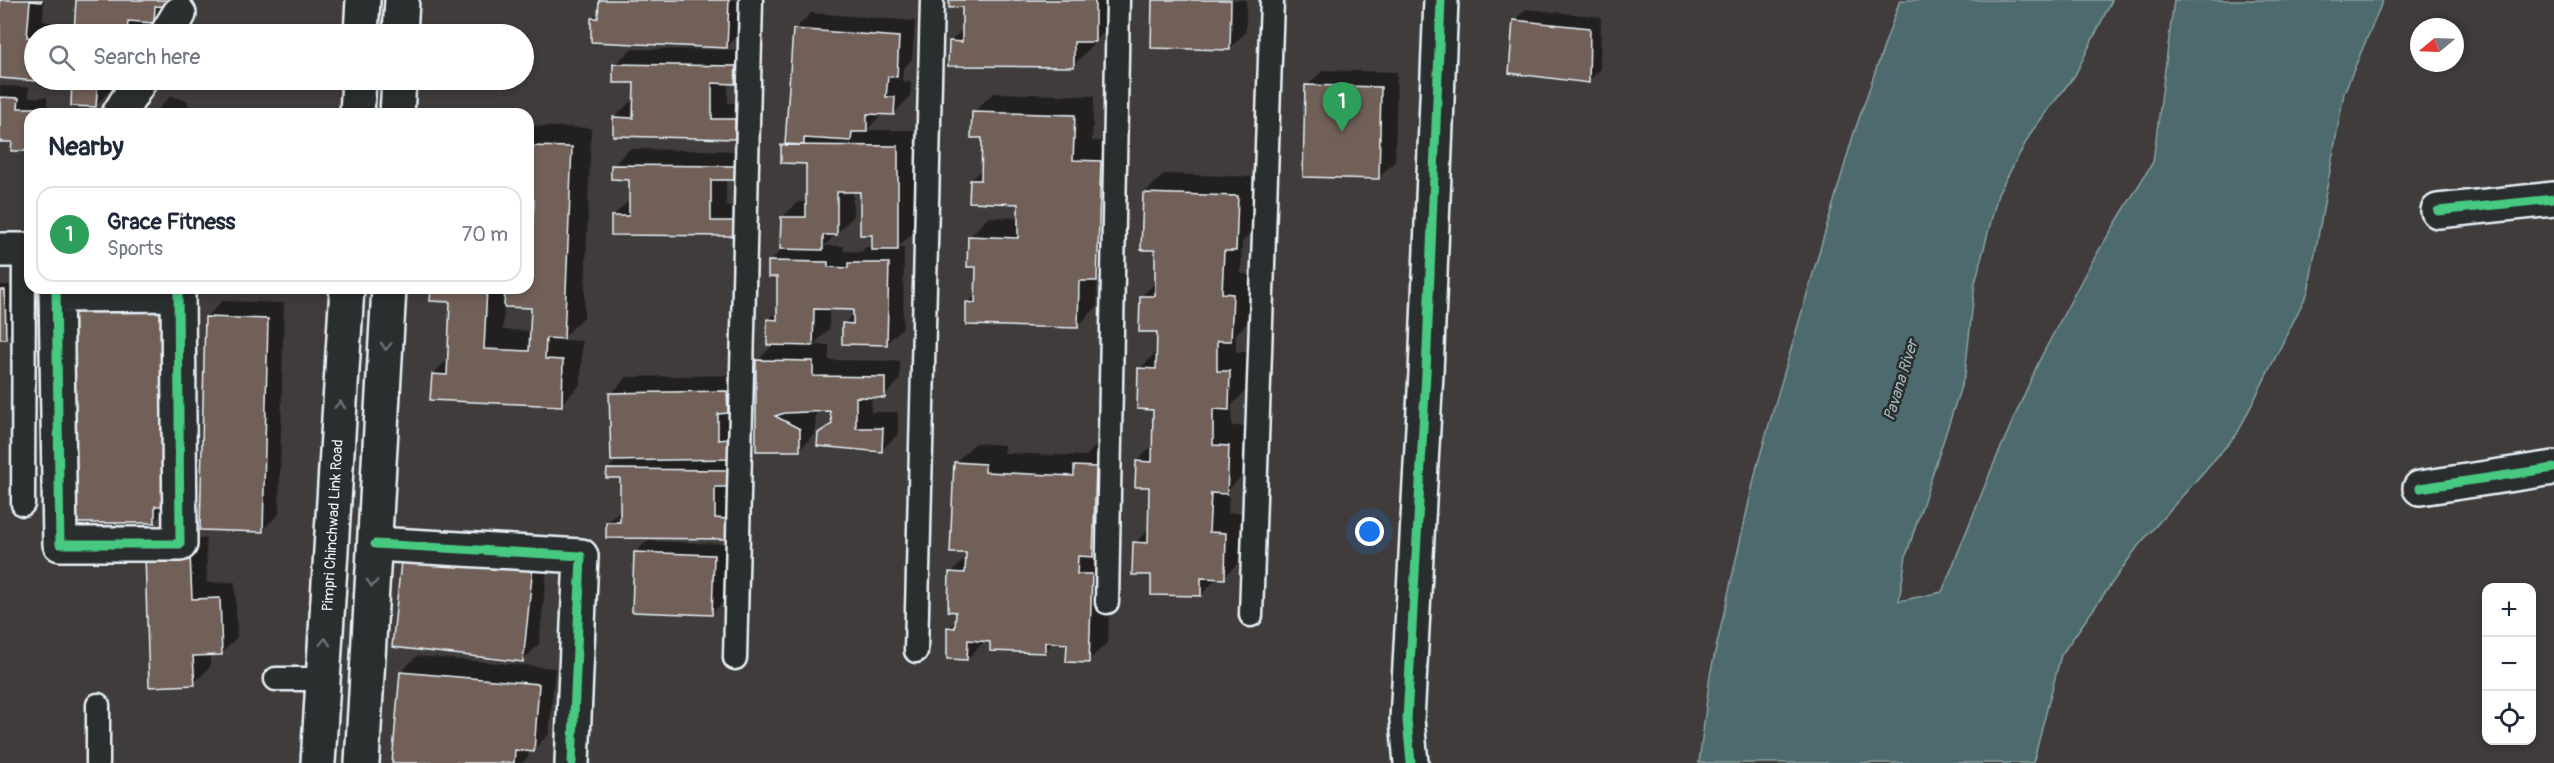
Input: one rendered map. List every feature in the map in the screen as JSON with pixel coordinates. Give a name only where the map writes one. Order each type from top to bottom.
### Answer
[{"type":"street","points":[[362,24],[363,0]]},
{"type":"street","points":[[401,24],[402,0]]},
{"type":"street","points":[[1411,763],[1407,720],[1426,373],[1441,0]]},
{"type":"street","points":[[123,108],[134,90]]},
{"type":"street","points":[[357,108],[358,90]]},
{"type":"street","points":[[397,108],[398,90]]},
{"type":"street","points":[[2438,211],[2554,199]]},
{"type":"street","points":[[56,294],[60,544],[180,544],[178,294]]},
{"type":"street","name":"Pimpri Chinchwad Link Road","points":[[318,763],[347,294]]},
{"type":"street","points":[[362,763],[389,294]]},
{"type":"street","points":[[2420,488],[2554,468]]},
{"type":"street","points":[[375,544],[581,556],[572,763]]},
{"type":"lane","points":[[735,658],[752,0]]},
{"type":"lane","points":[[916,651],[932,0]]},
{"type":"lane","points":[[1107,602],[1118,0]]},
{"type":"lane","points":[[1251,615],[1272,0]]},
{"type":"lane","points":[[18,250],[23,504]]},
{"type":"lane","points":[[276,679],[323,679]]},
{"type":"lane","points":[[98,705],[98,763]]},
{"type":"water","name":"Pavana River","points":[[1900,0],[2112,0],[2075,75],[2032,131],[1998,194],[1975,283],[1965,374],[1906,556],[1899,601],[1942,592],[1992,468],[2039,361],[2087,270],[2153,162],[2174,0],[2383,0],[2344,93],[2308,292],[2237,434],[2138,546],[2061,655],[2033,763],[1699,763],[1710,675],[1757,466],[1853,136]]},
{"type":"building","points":[[0,0],[42,0],[41,2],[30,1],[28,24],[24,24],[24,80],[0,78]]},
{"type":"building","points":[[76,0],[184,0],[184,8],[155,6],[154,23],[128,21],[128,24],[75,24]]},
{"type":"building","points":[[599,0],[729,0],[727,48],[591,42],[591,18],[598,18]]},
{"type":"building","points":[[949,0],[1095,0],[1095,42],[1074,42],[1074,67],[948,66],[949,41],[962,42],[962,7],[949,8]]},
{"type":"building","points":[[1152,0],[1231,0],[1230,50],[1151,48]]},
{"type":"building","points":[[1513,20],[1590,28],[1589,83],[1509,73]]},
{"type":"building","points":[[793,29],[899,37],[897,77],[888,76],[886,97],[895,97],[894,115],[867,114],[867,132],[852,132],[851,141],[804,138],[804,145],[785,144]]},
{"type":"building","points":[[613,64],[736,66],[735,84],[712,83],[712,119],[735,119],[735,139],[613,136],[613,117],[633,118],[634,83],[613,83]]},
{"type":"building","points":[[1305,85],[1381,87],[1379,179],[1303,177]]},
{"type":"building","points":[[72,90],[97,90],[96,107],[71,106]]},
{"type":"building","points":[[0,97],[19,98],[18,108],[24,108],[24,151],[11,151],[12,142],[0,142]]},
{"type":"building","points":[[972,112],[1075,115],[1073,160],[1101,161],[1097,281],[1079,281],[1078,328],[966,325],[966,302],[975,303],[976,267],[967,267],[968,236],[1018,238],[1018,204],[969,202],[970,180],[981,180],[982,138],[971,138]]},
{"type":"building","points":[[781,145],[898,146],[898,250],[872,250],[872,235],[860,235],[860,192],[837,192],[837,235],[823,235],[823,250],[780,249],[781,217],[806,217],[806,164],[781,163]]},
{"type":"building","points":[[534,146],[572,147],[564,339],[546,338],[545,359],[563,360],[562,406],[430,400],[432,374],[447,375],[450,302],[430,301],[431,294],[487,294],[484,349],[529,351],[531,308],[504,307],[505,294],[534,294]]},
{"type":"building","points":[[611,165],[735,166],[734,180],[711,180],[711,221],[734,221],[734,236],[611,235],[611,216],[629,216],[629,180],[611,179]]},
{"type":"building","points":[[1143,193],[1238,196],[1236,251],[1224,251],[1222,293],[1233,294],[1231,341],[1217,341],[1217,371],[1230,371],[1229,410],[1213,409],[1213,445],[1229,446],[1227,494],[1211,493],[1209,532],[1226,533],[1225,579],[1201,578],[1201,596],[1151,595],[1151,575],[1132,575],[1133,542],[1148,543],[1149,487],[1135,487],[1136,461],[1152,462],[1153,410],[1137,409],[1138,368],[1156,369],[1157,332],[1139,332],[1140,296],[1155,296],[1155,250],[1141,250]]},
{"type":"building","points":[[768,261],[828,262],[828,267],[848,268],[848,263],[889,263],[887,345],[842,344],[842,323],[853,324],[853,310],[814,309],[813,346],[767,345],[767,319],[777,320],[777,277],[768,277]]},
{"type":"building","points":[[0,290],[5,290],[6,339],[0,339]]},
{"type":"building","points":[[71,302],[164,305],[165,490],[162,490],[162,506],[155,506],[155,523],[70,523]]},
{"type":"building","points":[[205,317],[268,319],[263,532],[200,530]]},
{"type":"building","points":[[756,360],[813,361],[813,376],[885,377],[885,398],[856,397],[856,428],[883,428],[882,452],[817,446],[818,433],[832,424],[830,411],[785,413],[775,416],[800,429],[800,451],[756,451]]},
{"type":"building","points":[[727,391],[728,413],[718,414],[718,440],[728,439],[729,459],[611,461],[609,393]]},
{"type":"building","points":[[954,462],[985,464],[985,472],[1074,476],[1074,466],[1096,467],[1093,557],[1078,556],[1077,574],[1092,574],[1089,663],[1066,662],[1067,644],[1045,642],[1045,653],[990,651],[990,642],[968,640],[967,660],[947,659],[947,627],[955,628],[956,612],[948,611],[949,572],[965,573],[966,553],[950,553]]},
{"type":"building","points":[[607,469],[727,470],[727,487],[715,487],[715,518],[727,519],[726,539],[606,538],[606,522],[620,522],[620,478],[606,478]]},
{"type":"building","points":[[402,552],[533,566],[523,662],[392,647]]},
{"type":"building","points":[[634,552],[714,555],[712,615],[632,612]]},
{"type":"building","points":[[190,554],[192,599],[220,598],[222,655],[193,656],[195,685],[149,687],[145,555]]},
{"type":"building","points":[[400,672],[539,684],[534,752],[515,750],[514,763],[392,763]]},
{"type":"cycle path","points":[[1411,763],[1407,720],[1426,373],[1441,0]]},
{"type":"cycle path","points":[[2438,211],[2554,199]]},
{"type":"cycle path","points":[[56,294],[60,544],[180,544],[178,294]]},
{"type":"cycle path","points":[[2420,488],[2554,468]]},
{"type":"cycle path","points":[[375,544],[581,556],[572,763]]},
{"type":"place","name":"Grace Fitness","points":[[1342,132]]}]
